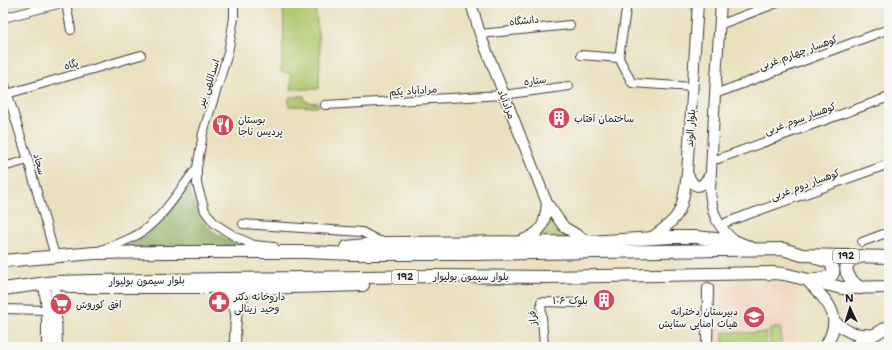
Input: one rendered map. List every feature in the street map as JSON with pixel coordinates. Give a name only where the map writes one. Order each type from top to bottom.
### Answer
[{"type":"main road","points":[[306,252],[384,243],[590,242],[696,236],[734,241],[758,250]]},
{"type":"main road","name":"192","points":[[3,261],[94,253],[306,252],[354,254],[475,254],[783,249],[802,254],[889,257]]},
{"type":"main road","points":[[802,254],[828,260],[833,268],[832,274],[827,279],[807,280]]},
{"type":"main road","points":[[860,288],[852,283],[848,277],[848,265],[850,261],[863,256]]},
{"type":"main road","name":"بلوار سیمون بولیوار","points":[[3,289],[50,283],[219,279],[433,276],[546,277],[773,273],[784,274],[842,288],[889,287]]},
{"type":"main road","points":[[219,279],[227,289],[390,285],[433,276]]},
{"type":"main road","points":[[807,280],[832,310],[835,322],[832,336],[825,347]]},
{"type":"main road","points":[[835,322],[851,333],[859,335],[873,335]]},
{"type":"main road","points":[[853,347],[889,326]]},
{"type":"street","points":[[3,18],[62,3]]},
{"type":"street","points":[[66,3],[70,30]]},
{"type":"street","name":"اسداللهی نیر","points":[[234,3],[234,18],[228,53],[205,123],[197,168],[200,197],[204,211],[215,224],[236,237],[254,245],[306,252]]},
{"type":"street","name":"مرادآباد","points":[[471,3],[480,34],[547,203],[564,227],[590,242]]},
{"type":"street","points":[[627,3],[619,58],[632,83],[693,87]]},
{"type":"street","name":"بلوار الوند","points":[[649,239],[676,218],[684,199],[698,3]]},
{"type":"street","points":[[721,3],[718,25],[714,94],[710,175],[711,204],[721,229],[734,241]]},
{"type":"street","points":[[718,25],[777,3]]},
{"type":"street","name":"دانشگاه","points":[[480,34],[570,25]]},
{"type":"street","name":"کوهسار چهارم غربی","points":[[714,94],[889,29]]},
{"type":"street","points":[[581,54],[619,58]]},
{"type":"street","name":"پگاه","points":[[7,94],[141,55]]},
{"type":"street","name":"سجاد","points":[[3,79],[55,256]]},
{"type":"street","name":"ستاره","points":[[503,94],[569,86]]},
{"type":"street","name":"مرادآباد یکم","points":[[325,106],[503,94]]},
{"type":"street","name":"کوهسار سوم غربی","points":[[718,158],[889,97]]},
{"type":"street","points":[[3,167],[28,160]]},
{"type":"street","name":"کوهسار دوم غربی","points":[[727,222],[889,164]]},
{"type":"street","name":"اسداللهی نیر","points":[[94,253],[130,239],[143,231],[156,220],[197,168]]},
{"type":"street","points":[[687,173],[690,181],[695,186],[703,185],[710,175]]},
{"type":"street","points":[[513,243],[531,236],[540,229],[545,222],[547,203]]},
{"type":"street","points":[[243,224],[362,232],[384,243]]},
{"type":"street","points":[[862,242],[889,232]]},
{"type":"street","points":[[50,283],[71,289],[227,289],[236,313]]},
{"type":"street","points":[[47,347],[47,310],[50,283]]},
{"type":"street","points":[[50,283],[57,347]]},
{"type":"street","points":[[235,347],[236,313],[241,299],[252,288]]},
{"type":"street","points":[[707,347],[708,288]]},
{"type":"street","name":"فراز","points":[[544,347],[541,302],[579,303]]},
{"type":"street","points":[[3,309],[47,310]]},
{"type":"shaded area","name":"دبیرستان دخترانه هیات امنایی ستایش","points":[[713,282],[777,284],[796,288],[795,347],[712,347]]},
{"type":"green space","points":[[283,3],[315,3],[320,51],[319,89],[291,89],[291,74],[281,72],[284,31]]},
{"type":"green space","points":[[304,96],[307,102],[318,103],[318,107],[289,106],[289,97]]},
{"type":"green space","points":[[188,185],[198,212],[206,225],[226,239],[247,248],[114,248],[127,246],[147,234],[163,219]]},
{"type":"green space","points":[[551,214],[574,238],[539,236]]},
{"type":"green space","points":[[770,328],[781,328],[781,347],[770,347]]},
{"type":"green space","points":[[723,332],[767,333],[766,347],[723,347]]},
{"type":"place","name":"ساختمان آفتاب","points":[[559,118]]},
{"type":"place","name":"بوستان پردیس ناجا","points":[[223,125]]},
{"type":"place","name":"بلوک ۱۰۶","points":[[604,300]]},
{"type":"place","name":"داروخانه دکتر وحید زینالی","points":[[219,302]]},
{"type":"place","name":"افق کوروش","points":[[61,304]]},
{"type":"place","name":"دبیرستان دخترانه هیات امنایی ستایش","points":[[754,317]]}]
